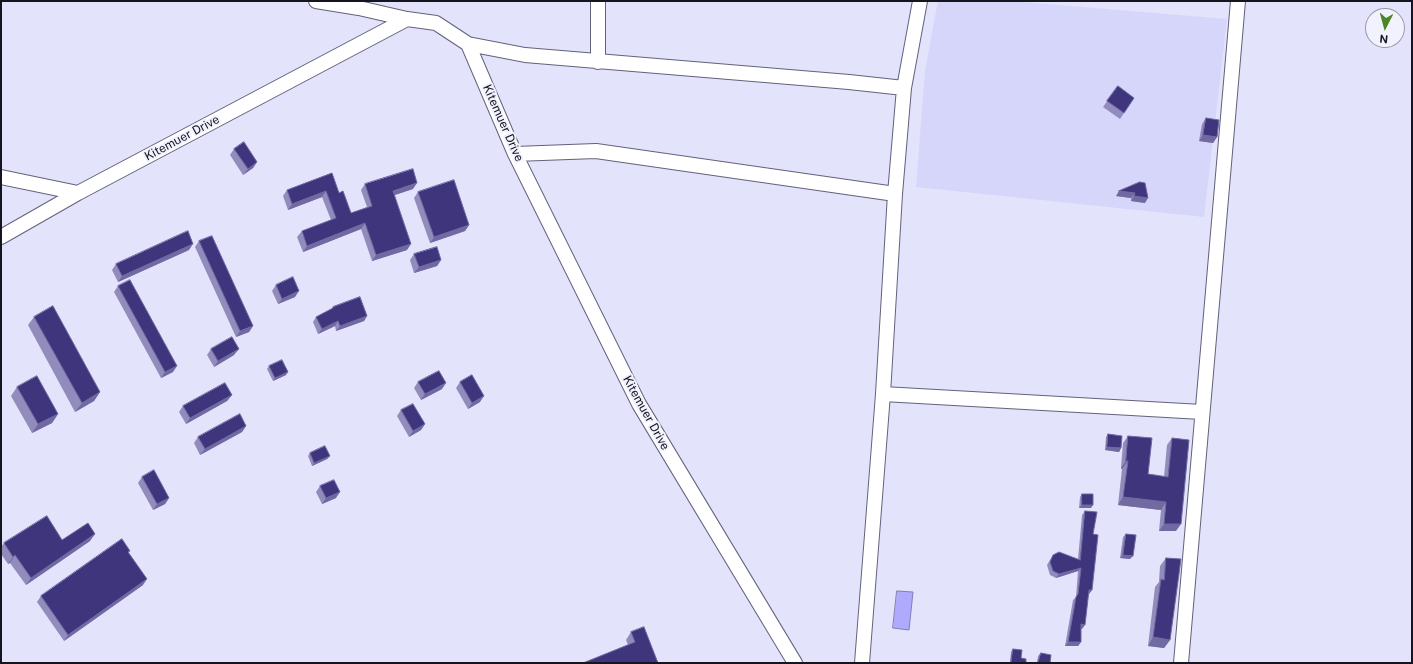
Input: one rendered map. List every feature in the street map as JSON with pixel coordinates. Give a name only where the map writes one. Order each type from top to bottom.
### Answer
[{"type":"street","points":[[316,1],[359,4],[407,19],[436,23],[468,44],[525,55],[904,88]]},
{"type":"street","points":[[598,1],[598,62]]},
{"type":"street","points":[[862,663],[884,394],[895,194],[904,88],[920,1]]},
{"type":"street","points":[[1181,663],[1238,1]]},
{"type":"street","name":"Kitemuer Drive","points":[[1,236],[78,193],[407,19]]},
{"type":"street","name":"Kitemuer Drive","points":[[468,44],[515,154],[639,404],[795,663]]},
{"type":"street","points":[[515,154],[596,151],[895,194]]},
{"type":"street","points":[[1,177],[78,193]]},
{"type":"street","points":[[884,394],[1202,412]]},
{"type":"shaded area","points":[[938,1],[1011,1],[1227,19],[1204,217],[916,187],[925,71]]},
{"type":"shaded area","points":[[897,591],[913,592],[909,630],[893,628]]},
{"type":"building","points":[[1118,86],[1134,98],[1124,113],[1107,101]]},
{"type":"building","points":[[1206,118],[1219,120],[1217,137],[1203,135]]},
{"type":"building","points":[[244,142],[257,162],[248,169],[234,149]]},
{"type":"building","points":[[413,169],[417,183],[393,191],[411,244],[376,255],[365,223],[307,246],[302,231],[336,218],[326,191],[292,204],[287,190],[332,173],[339,193],[343,191],[351,213],[372,206],[365,184]]},
{"type":"building","points":[[454,180],[469,225],[434,237],[418,192]]},
{"type":"building","points":[[1140,182],[1145,183],[1148,198],[1134,196],[1135,193],[1119,191]]},
{"type":"building","points":[[188,231],[193,244],[122,276],[116,264]]},
{"type":"building","points":[[212,236],[253,326],[240,331],[199,241]]},
{"type":"building","points":[[437,247],[441,260],[419,267],[414,254]]},
{"type":"building","points":[[293,277],[299,291],[282,299],[276,285]]},
{"type":"building","points":[[130,280],[177,366],[165,372],[118,286]]},
{"type":"building","points":[[360,297],[367,316],[340,326],[338,321],[322,329],[316,317],[333,307]]},
{"type":"building","points":[[53,306],[100,392],[82,403],[34,317]]},
{"type":"building","points":[[232,337],[239,349],[218,361],[211,349]]},
{"type":"building","points":[[282,360],[288,372],[275,378],[269,366]]},
{"type":"building","points":[[439,371],[446,383],[425,394],[418,382]]},
{"type":"building","points":[[472,375],[484,396],[472,403],[460,382]]},
{"type":"building","points":[[37,376],[58,414],[38,424],[17,387]]},
{"type":"building","points":[[225,383],[232,395],[190,418],[183,406]]},
{"type":"building","points":[[413,404],[425,424],[413,431],[401,410]]},
{"type":"building","points":[[240,414],[246,426],[205,449],[198,437]]},
{"type":"building","points":[[1108,434],[1122,436],[1121,448],[1107,447]]},
{"type":"building","points":[[1128,436],[1152,438],[1148,474],[1168,477],[1172,438],[1189,440],[1181,524],[1164,524],[1166,502],[1123,497],[1128,461],[1126,461]]},
{"type":"building","points":[[325,446],[330,456],[314,463],[310,453]]},
{"type":"building","points":[[154,470],[169,498],[157,504],[142,477]]},
{"type":"building","points":[[334,480],[340,492],[326,498],[320,486]]},
{"type":"building","points":[[1082,494],[1093,494],[1093,505],[1082,505]]},
{"type":"building","points":[[1085,511],[1097,512],[1093,534],[1098,535],[1092,590],[1089,590],[1085,625],[1081,624],[1081,642],[1068,642],[1076,597],[1078,594],[1081,568],[1059,574],[1053,571],[1050,562],[1053,555],[1059,552],[1080,560]]},
{"type":"building","points":[[47,516],[62,540],[88,523],[95,534],[31,578],[15,555],[13,557],[4,543]]},
{"type":"building","points":[[1126,534],[1136,535],[1133,556],[1123,555]]},
{"type":"building","points":[[122,539],[130,551],[128,552],[147,579],[68,635],[41,596]]},
{"type":"building","points":[[1166,558],[1181,559],[1170,640],[1153,637],[1161,579],[1164,580]]},
{"type":"building","points":[[644,627],[658,663],[583,663],[635,642],[631,632]]},
{"type":"building","points":[[1013,649],[1022,650],[1021,658],[1026,659],[1026,663],[1011,663]]},
{"type":"building","points":[[1041,653],[1051,655],[1050,663],[1038,663]]}]
